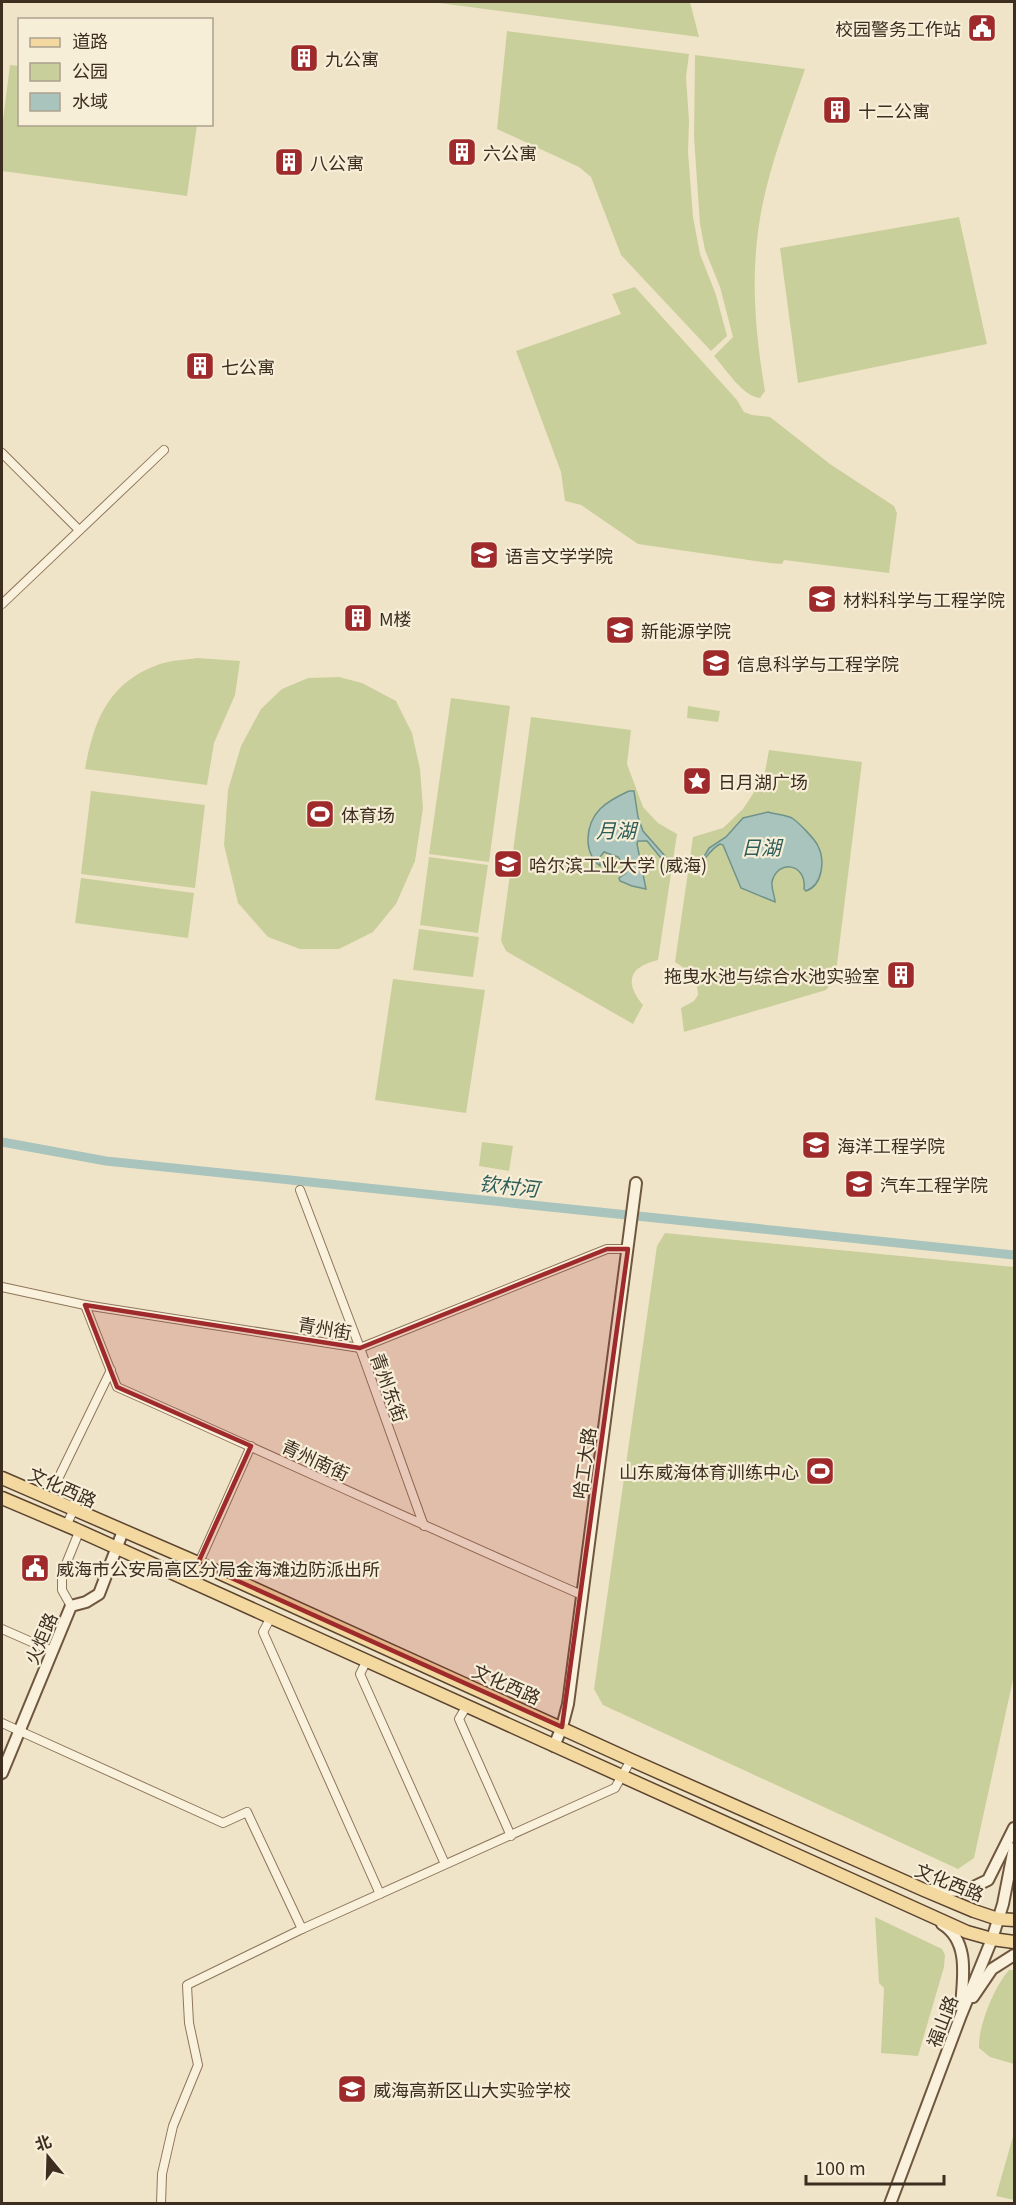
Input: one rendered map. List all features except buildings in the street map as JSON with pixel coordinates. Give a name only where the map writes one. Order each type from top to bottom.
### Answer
[{"type":"main road","name":"哈工大路","points":[[554,1746],[568,1704],[636,1183]]},
{"type":"main road","name":"文化西路","points":[[2,1478],[198,1563],[924,1890],[974,1911],[998,1919],[1014,1920]]},
{"type":"main road","name":"文化西路","points":[[2,1498],[967,1932],[1014,1942]]},
{"type":"main road","name":"火炬路","points":[[2,1773],[71,1606],[86,1602],[99,1594],[123,1531]]},
{"type":"main road","points":[[924,1890],[965,1891],[988,1880],[1014,1828]]},
{"type":"main road","name":"福山路","points":[[890,2204],[960,2014],[992,1939],[1014,1848]]},
{"type":"main road","points":[[919,1910],[949,1928],[959,1945],[964,1959],[960,2014]]},
{"type":"main road","points":[[960,2014],[992,1969],[1014,1955]]},
{"type":"street","points":[[2,604],[164,450]]},
{"type":"street","points":[[2,453],[79,530]]},
{"type":"street","name":"青州东街","points":[[300,1190],[424,1526]]},
{"type":"street","name":"青州街","points":[[2,1287],[85,1305],[360,1348],[607,1249],[628,1249]]},
{"type":"street","name":"青州南街","points":[[85,1305],[117,1387],[582,1595]]},
{"type":"street","points":[[57,1481],[111,1370]]},
{"type":"street","points":[[190,1583],[251,1446]]},
{"type":"street","points":[[66,1526],[82,1492]]},
{"type":"street","points":[[71,1606],[62,1590],[62,1574],[79,1532]]},
{"type":"street","points":[[270,1619],[263,1632],[380,1894]]},
{"type":"street","points":[[2,1629],[52,1651]]},
{"type":"street","points":[[366,1662],[360,1674],[445,1864]]},
{"type":"street","points":[[466,1707],[459,1719],[511,1836]]},
{"type":"street","points":[[2,1723],[223,1823],[247,1812],[302,1929]]},
{"type":"street","points":[[160,2204],[162,2174],[173,2126],[198,2065],[189,2023],[187,1985],[302,1929],[615,1788],[631,1760]]},
{"type":"highlighted area","points":[[607,1249],[628,1249],[562,1727],[198,1563],[251,1446],[117,1387],[85,1305],[360,1348]]},
{"type":"green space","points":[[431,2],[690,2],[699,37]]},
{"type":"green space","points":[[507,31],[689,54],[686,77],[693,217],[700,254],[716,295],[727,336],[711,351],[621,255],[591,177],[579,167],[497,129]]},
{"type":"green space","points":[[695,55],[805,69],[771,170],[758,232],[755,272],[756,312],[765,391],[760,398],[741,387],[714,356],[733,337],[720,287],[705,250],[700,224],[694,137]]},
{"type":"green space","points":[[10,65],[18,66],[18,126],[197,126],[187,196],[2,171],[2,128]]},
{"type":"green space","points":[[959,217],[987,344],[798,383],[780,248]]},
{"type":"green space","points":[[635,287],[737,400],[744,412],[770,417],[830,464],[894,506],[897,513],[889,573],[784,560],[782,564],[770,563],[638,544],[581,505],[565,501],[561,472],[516,351],[621,314],[612,294]]},
{"type":"green space","points":[[197,658],[240,661],[235,695],[214,743],[207,785],[85,769],[99,719],[116,692],[128,681],[160,664]]},
{"type":"green space","points":[[339,677],[362,683],[396,701],[412,733],[420,769],[423,808],[415,861],[396,904],[373,932],[339,949],[300,949],[268,937],[238,903],[224,845],[228,790],[241,746],[261,709],[282,689],[308,678]]},
{"type":"green space","points":[[451,698],[510,706],[489,862],[429,854]]},
{"type":"green space","points":[[688,706],[720,711],[718,722],[687,718]]},
{"type":"green space","points":[[531,717],[631,730],[627,764],[643,807],[658,823],[677,834],[658,960],[641,967],[632,976],[633,989],[643,1005],[633,1024],[506,951],[501,941]]},
{"type":"green space","points":[[769,750],[862,762],[835,980],[826,990],[684,1032],[681,1008],[694,1001],[698,995],[698,989],[692,976],[675,962],[693,837],[723,828],[743,809],[764,777]]},
{"type":"green space","points":[[91,791],[205,805],[195,888],[81,874]]},
{"type":"green space","points":[[429,857],[488,865],[478,933],[420,925]]},
{"type":"green space","points":[[81,878],[194,893],[188,938],[75,923]]},
{"type":"green space","points":[[419,929],[479,937],[473,977],[413,970]]},
{"type":"green space","points":[[393,979],[485,990],[466,1113],[375,1100]]},
{"type":"green space","points":[[482,1142],[513,1146],[509,1171],[479,1166]]},
{"type":"green space","name":"山东威海体育训练中心","points":[[665,1233],[1014,1267],[1014,1675],[974,1858],[958,1869],[603,1705],[594,1689],[657,1246]]},
{"type":"green space","points":[[875,1917],[942,1949],[945,1955],[944,1967],[918,2056],[881,2053],[884,1988],[879,1983]]},
{"type":"green space","points":[[1009,1970],[1014,1970],[1014,2064],[990,2057],[979,2048],[981,2029],[988,2007]]},
{"type":"green space","points":[[1014,2133],[1014,2200],[996,2196]]},
{"type":"water","name":"月湖","points":[[629,791],[634,791],[638,817],[643,831],[672,864],[671,867],[647,841],[638,841],[646,889],[620,881],[619,878],[626,873],[618,857],[604,852],[600,857],[600,866],[589,846],[589,830],[595,815],[606,804]]},
{"type":"water","name":"日湖","points":[[768,812],[792,818],[816,843],[822,865],[819,878],[812,888],[806,891],[804,880],[797,869],[785,867],[775,875],[772,882],[775,902],[741,888],[723,845],[720,844],[700,864],[691,869],[692,864],[702,860],[709,848],[726,837],[743,818]]},
{"type":"waterway","name":"钦村河","points":[[2,1142],[106,1161],[1014,1255]]},
{"type":"place","name":"校园警务工作站","points":[[982,28]]},
{"type":"place","name":"九公寓","points":[[304,58]]},
{"type":"place","name":"十二公寓","points":[[837,110]]},
{"type":"place","name":"六公寓","points":[[462,152]]},
{"type":"place","name":"八公寓","points":[[289,162]]},
{"type":"place","name":"七公寓","points":[[200,366]]},
{"type":"place","name":"语言文学学院","points":[[484,555]]},
{"type":"place","name":"材料科学与工程学院","points":[[822,599]]},
{"type":"place","name":"M楼","points":[[358,618]]},
{"type":"place","name":"新能源学院","points":[[620,630]]},
{"type":"place","name":"信息科学与工程学院","points":[[716,663]]},
{"type":"place","name":"日月湖广场","points":[[697,781]]},
{"type":"place","name":"体育场","points":[[320,814]]},
{"type":"place","name":"哈尔滨工业大学 (威海)","points":[[508,864]]},
{"type":"place","name":"拖曳水池与综合水池实验室","points":[[901,975]]},
{"type":"place","name":"海洋工程学院","points":[[816,1145]]},
{"type":"place","name":"汽车工程学院","points":[[859,1184]]},
{"type":"place","name":"山东威海体育训练中心","points":[[820,1471]]},
{"type":"place","name":"威海市公安局高区分局金海滩边防派出所","points":[[35,1568]]},
{"type":"place","name":"威海高新区山大实验学校","points":[[352,2089]]}]
